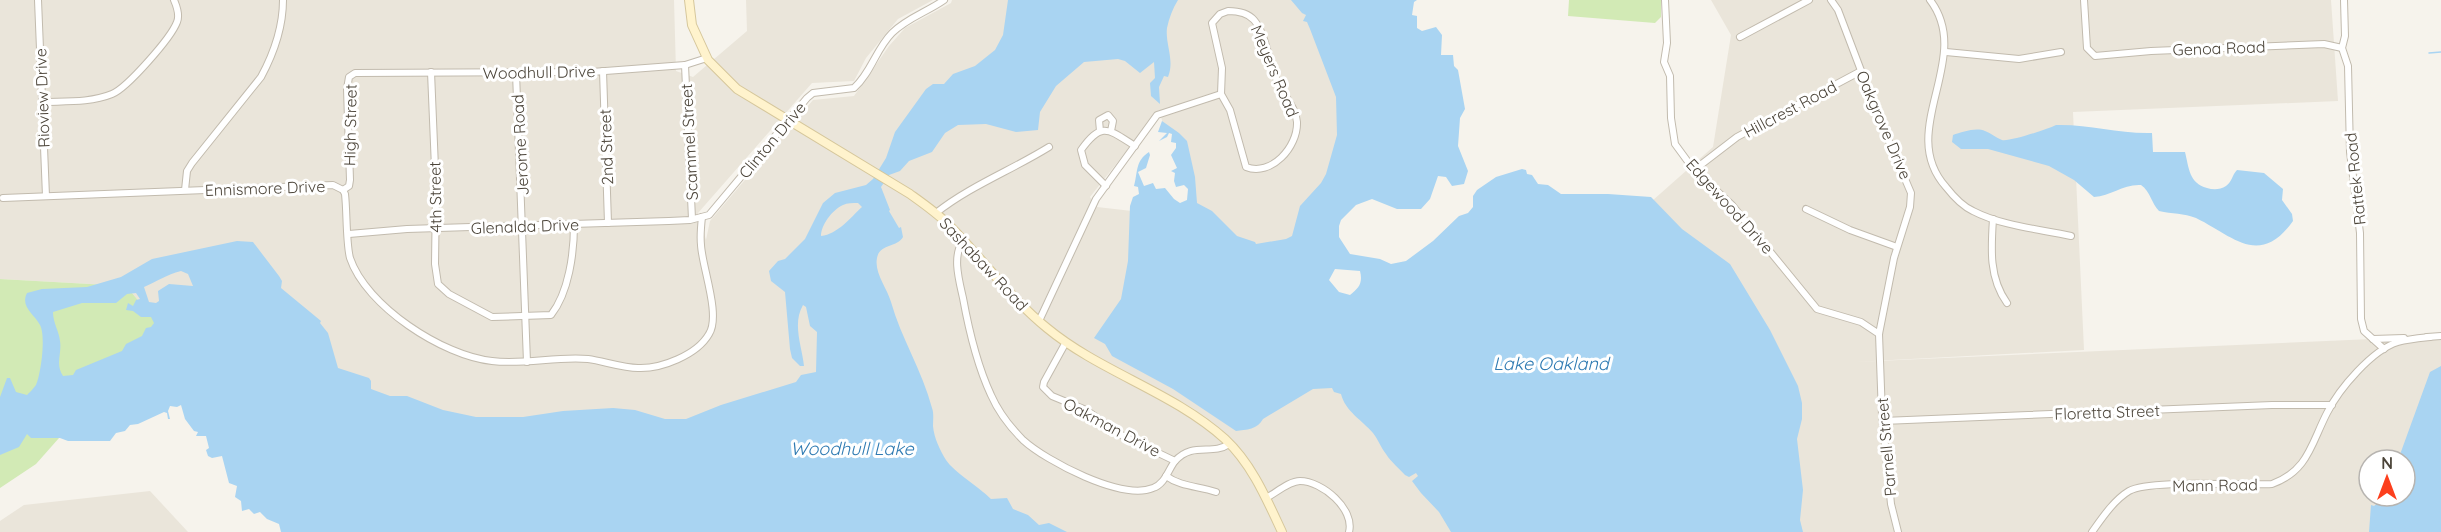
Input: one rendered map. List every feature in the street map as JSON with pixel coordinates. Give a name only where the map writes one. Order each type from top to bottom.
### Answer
[{"type":"street","name":"Rioview Drive","points":[[38,0],[46,196]]},
{"type":"street","points":[[42,102],[88,100],[122,89],[178,21],[178,11],[174,0]]},
{"type":"street","points":[[185,190],[187,171],[192,163],[261,77],[270,61],[278,40],[283,0]]},
{"type":"street","name":"Sashabaw Road","points":[[689,0],[692,25],[707,58],[737,89],[892,183],[936,213],[1014,299],[1066,342],[1198,417],[1244,460],[1282,532]]},
{"type":"street","name":"Clinton Drive","points":[[702,217],[709,214],[719,204],[813,93],[854,88],[891,34],[907,21],[944,0]]},
{"type":"street","name":"Edgewood Drive","points":[[1665,0],[1667,43],[1664,62],[1670,76],[1671,118],[1676,144],[1695,170],[1732,205],[1817,309],[1862,322],[1879,334]]},
{"type":"street","points":[[1740,38],[1809,0]]},
{"type":"street","name":"Oakgrove Drive","points":[[1831,0],[1838,10],[1911,193],[1910,207],[1897,247],[1879,334],[1880,360]]},
{"type":"street","points":[[1930,0],[1941,16],[1946,52],[1932,112],[1928,144],[1929,157],[1934,170],[1953,195],[1970,210],[1993,219],[2071,236]]},
{"type":"street","name":"Genoa Road","points":[[2084,0],[2086,43],[2090,53],[2095,56],[2151,51],[2324,44],[2342,48]]},
{"type":"street","name":"Rattek Road","points":[[2344,0],[2345,36],[2342,48],[2349,73],[2350,152],[2360,233],[2361,319],[2364,331],[2384,349]]},
{"type":"street","name":"Meyers Road","points":[[1236,11],[1252,17],[1256,23],[1278,84],[1295,113],[1296,130],[1292,143],[1277,161],[1267,168],[1258,170],[1246,167],[1230,110],[1221,94],[1222,68],[1212,23],[1220,14],[1236,11]]},
{"type":"street","points":[[1946,52],[2019,59],[2061,52]]},
{"type":"street","name":"Woodhull Drive","points":[[369,72],[603,71],[685,65],[707,58]]},
{"type":"street","name":"Scammel Street","points":[[685,65],[692,219]]},
{"type":"street","name":"Hillcrest Road","points":[[1695,170],[1737,138],[1861,70]]},
{"type":"street","name":"2nd Street","points":[[603,71],[608,223]]},
{"type":"street","name":"High Street","points":[[343,190],[349,186],[350,180],[347,89],[349,77],[355,73],[369,72]]},
{"type":"street","name":"4th Street","points":[[431,72],[435,264],[438,284],[449,294],[492,317],[525,316]]},
{"type":"street","name":"Jerome Road","points":[[516,73],[527,362]]},
{"type":"street","points":[[1039,321],[1090,211],[1157,115],[1221,94]]},
{"type":"street","points":[[1100,131],[1099,120],[1108,115],[1113,122],[1111,131]]},
{"type":"street","points":[[1106,186],[1085,165],[1081,150],[1092,134],[1111,131],[1135,146]]},
{"type":"street","points":[[936,213],[961,195],[1023,164],[1049,147]]},
{"type":"street","name":"Ennismore Drive","points":[[3,198],[333,185],[343,190],[350,257],[357,271],[366,286],[391,313],[422,334],[453,351],[492,361],[587,359],[637,368],[690,354],[704,342],[711,332],[712,321],[700,245],[702,217]]},
{"type":"street","points":[[1806,209],[1851,230],[1897,247]]},
{"type":"street","name":"Glenalda Drive","points":[[349,234],[702,217]]},
{"type":"street","points":[[1993,219],[1991,249],[1997,289],[2007,303]]},
{"type":"street","points":[[525,316],[551,315],[557,307],[566,282],[574,244],[574,224]]},
{"type":"street","points":[[963,241],[957,254],[970,337],[991,396],[1012,428],[1024,441],[1065,466],[1122,489],[1150,490],[1162,482],[1175,460]]},
{"type":"street","name":"Mann Road","points":[[2373,339],[2441,336]]},
{"type":"street","name":"Mann Road","points":[[2092,532],[2110,510],[2133,489],[2165,485],[2272,484],[2285,479],[2295,472],[2308,455],[2332,405],[2363,366],[2384,349],[2399,342],[2430,337]]},
{"type":"street","name":"Oakman Drive","points":[[1066,342],[1044,382],[1043,387],[1047,392],[1086,410],[1123,436],[1175,460],[1182,453],[1191,450],[1222,448],[1229,444]]},
{"type":"street","name":"Parnell Street","points":[[1880,360],[1891,504],[1898,532]]},
{"type":"street","name":"Floretta Street","points":[[1883,421],[2272,405],[2332,405]]},
{"type":"street","points":[[1166,476],[1176,483],[1199,486],[1216,492]]},
{"type":"street","points":[[1266,498],[1293,482],[1310,483],[1325,491],[1342,506],[1350,522],[1348,532]]},
{"type":"shaded area","points":[[0,0],[674,0],[676,71],[693,77],[747,31],[746,0],[933,0],[898,19],[866,58],[854,81],[812,83],[698,213],[706,240],[710,221],[813,100],[854,96],[889,46],[905,28],[951,3],[952,0],[1331,0],[1343,169],[1266,291],[1503,532],[1000,532],[842,371],[708,470],[330,438],[159,325],[126,286],[0,279]],"holes":[[[1159,110],[1164,127],[1177,137],[1188,178],[1193,218],[1097,207],[1090,197]]]},
{"type":"shaded area","points":[[1711,0],[2331,0],[2338,101],[2073,112],[2084,350],[1854,362],[2441,336],[2441,532],[1764,532],[1600,247],[1713,147],[1731,35]]},
{"type":"shaded area","points":[[150,491],[188,532],[0,532],[0,521],[24,505]]},
{"type":"green space","points":[[1569,0],[1661,0],[1661,17],[1655,23],[1568,16]]},
{"type":"green space","points":[[0,279],[126,286],[159,325],[36,464],[0,488]]},
{"type":"water","name":"Woodhull Lake","points":[[1008,0],[1178,0],[1167,28],[1171,64],[1168,77],[1164,76],[1159,87],[1160,104],[1151,96],[1150,83],[1155,78],[1154,62],[1140,73],[1125,61],[1118,59],[1084,62],[1056,86],[1040,112],[1038,130],[1016,132],[986,124],[958,125],[945,133],[932,152],[909,161],[900,171],[889,175],[881,187],[889,211],[899,228],[901,227],[903,237],[897,243],[881,250],[877,258],[877,269],[928,394],[933,412],[935,435],[946,460],[991,499],[1007,498],[1013,509],[1028,515],[1039,525],[1049,523],[1067,532],[281,532],[279,524],[267,519],[260,512],[254,514],[249,509],[242,511],[241,501],[235,497],[237,486],[229,483],[222,456],[212,458],[208,456],[206,436],[196,436],[198,432],[194,431],[185,419],[181,405],[170,406],[168,411],[170,419],[164,412],[138,424],[130,425],[125,431],[116,433],[110,441],[31,438],[27,434],[19,447],[0,455],[0,397],[7,378],[10,378],[16,392],[27,395],[36,385],[41,364],[42,330],[26,306],[27,293],[42,289],[87,287],[121,277],[152,259],[237,241],[253,242],[279,276],[282,281],[281,288],[321,321],[320,323],[328,333],[338,368],[369,378],[371,389],[390,396],[407,396],[443,410],[476,417],[523,417],[563,411],[613,408],[635,410],[665,419],[686,419],[721,405],[796,382],[801,375],[816,372],[817,332],[810,326],[806,307],[803,305],[798,320],[804,366],[800,366],[792,358],[790,349],[785,292],[771,281],[769,271],[805,239],[823,203],[835,193],[866,185],[873,179],[886,158],[895,132],[926,89],[933,84],[944,84],[953,74],[975,66],[995,50],[1003,35]],"holes":[[[858,203],[862,207],[843,225],[821,236],[825,223],[835,210],[845,204]],[[181,271],[188,274],[193,286],[169,284],[158,291],[159,301],[149,302],[144,287]],[[136,293],[140,299],[136,300],[133,306],[128,303],[126,310],[133,311],[141,317],[151,317],[154,323],[151,327],[146,328],[142,336],[126,344],[122,351],[76,370],[73,375],[63,376],[59,363],[60,341],[53,312],[82,303],[116,303],[127,294]]]},
{"type":"water","name":"Lake Oakland","points":[[1291,0],[1417,0],[1414,2],[1412,15],[1417,16],[1417,28],[1422,31],[1436,27],[1442,35],[1441,55],[1453,55],[1454,66],[1458,70],[1465,109],[1460,118],[1458,146],[1468,171],[1464,184],[1452,186],[1446,177],[1438,176],[1430,199],[1421,209],[1397,209],[1372,199],[1356,205],[1341,220],[1339,226],[1339,237],[1350,254],[1380,259],[1391,264],[1406,261],[1433,241],[1459,216],[1468,213],[1473,207],[1473,196],[1477,190],[1496,177],[1522,169],[1532,175],[1538,184],[1548,185],[1561,194],[1651,197],[1682,229],[1730,264],[1770,330],[1798,386],[1802,403],[1802,419],[1797,439],[1803,490],[1800,520],[1803,532],[1451,532],[1439,512],[1412,481],[1418,476],[1416,473],[1409,477],[1405,475],[1388,457],[1373,433],[1346,406],[1341,394],[1334,392],[1332,388],[1313,389],[1263,419],[1255,427],[1236,431],[1173,389],[1112,356],[1105,344],[1094,338],[1121,299],[1128,261],[1130,206],[1133,197],[1139,194],[1138,187],[1134,186],[1139,163],[1144,155],[1149,152],[1150,155],[1146,168],[1138,172],[1144,186],[1153,183],[1156,189],[1165,188],[1180,203],[1187,200],[1188,189],[1184,185],[1176,187],[1175,173],[1171,171],[1177,168],[1171,155],[1176,148],[1176,143],[1171,142],[1172,134],[1169,133],[1167,137],[1159,141],[1167,133],[1158,132],[1162,121],[1187,141],[1195,177],[1197,203],[1212,211],[1237,236],[1256,244],[1292,236],[1300,206],[1326,174],[1337,135],[1336,97],[1307,22],[1303,21],[1306,15]],"holes":[[[1335,269],[1360,271],[1360,285],[1350,295],[1339,292],[1329,280]]]},
{"type":"water","points":[[2056,125],[2152,133],[2153,152],[2185,152],[2193,179],[2209,189],[2226,186],[2237,170],[2264,173],[2283,189],[2282,200],[2292,214],[2293,221],[2281,235],[2269,243],[2246,244],[2196,218],[2159,211],[2141,185],[2128,186],[2094,197],[2074,180],[2049,166],[1988,149],[1961,149],[1952,142],[1953,135],[1969,130],[1981,130],[2006,140],[2029,135]]},
{"type":"water","points":[[2441,366],[2441,532],[2369,532],[2371,508],[2417,508],[2417,448],[2402,448],[2430,372]]},
{"type":"waterway","points":[[2429,53],[2441,52]]}]
